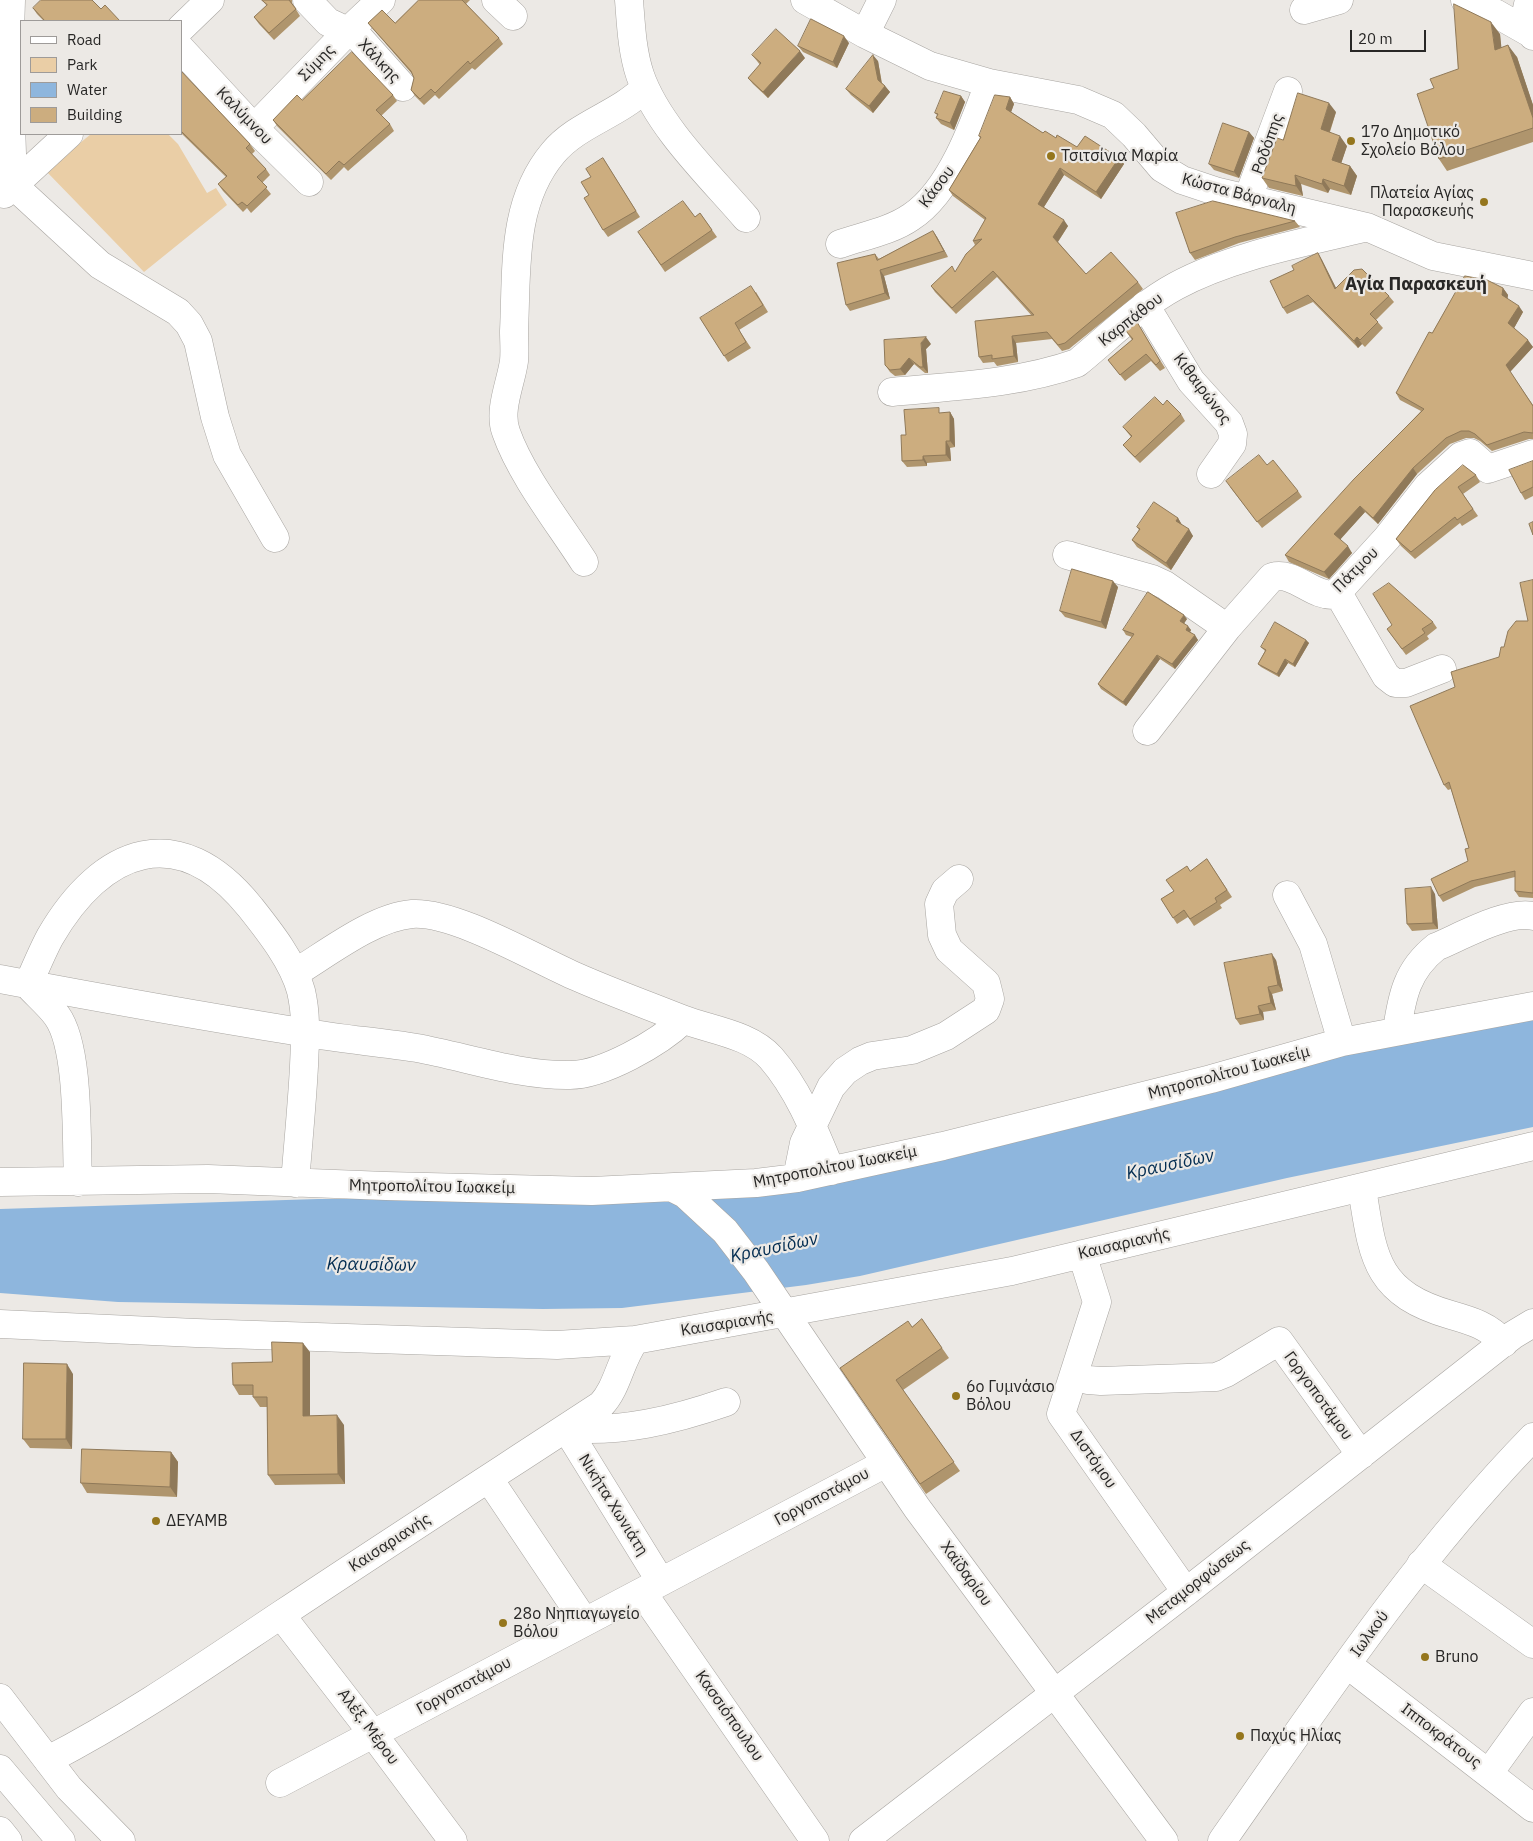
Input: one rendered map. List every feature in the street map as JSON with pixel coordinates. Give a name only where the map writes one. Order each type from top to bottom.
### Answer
[{"type":"street","points":[[7,191],[11,0]]},
{"type":"street","points":[[182,27],[210,0]]},
{"type":"street","name":"Χάλκης","points":[[308,0],[328,22],[361,40],[403,87]]},
{"type":"street","name":"Σύμης","points":[[254,128],[347,32],[381,0]]},
{"type":"street","points":[[629,0],[634,51],[646,88],[677,137],[746,218]]},
{"type":"street","name":"Κώστα Βάρναλη","points":[[805,0],[865,34],[930,66],[989,83],[1071,99],[1094,106],[1122,123],[1170,174],[1195,185],[1367,227],[1433,256],[1533,276]]},
{"type":"street","points":[[865,34],[882,0]]},
{"type":"street","points":[[1304,10],[1339,0]]},
{"type":"street","points":[[1465,0],[1495,13],[1532,35]]},
{"type":"street","points":[[1529,0],[1527,9],[1532,35]]},
{"type":"street","name":"Καλύμνου","points":[[182,50],[254,128],[309,182]]},
{"type":"street","name":"Κάσου","points":[[840,244],[895,226],[913,216],[925,206],[968,142],[989,83]]},
{"type":"street","points":[[584,562],[524,469],[505,432],[503,420],[514,360],[518,230],[527,198],[552,154],[568,138],[625,105],[646,88]]},
{"type":"street","name":"Ροδόπης","points":[[1248,198],[1288,90]]},
{"type":"street","points":[[7,191],[68,135]]},
{"type":"street","points":[[7,191],[100,265],[178,312],[189,324],[198,341],[214,417],[227,455],[275,538]]},
{"type":"street","name":"Καρπάθου","points":[[892,392],[1017,379],[1077,363],[1145,305],[1177,285],[1267,252],[1367,227]]},
{"type":"street","name":"Κιθαιρώνος","points":[[1145,305],[1191,381],[1229,423],[1233,434],[1232,444],[1211,474]]},
{"type":"street","name":"Πάτμου","points":[[1147,731],[1227,628],[1272,577],[1286,576],[1325,595],[1335,595],[1387,538],[1428,486],[1461,456],[1470,453],[1484,467],[1493,469],[1533,454]]},
{"type":"street","points":[[1067,555],[1152,579],[1165,585],[1227,628]]},
{"type":"street","points":[[1338,593],[1386,676],[1395,683],[1406,683],[1442,669]]},
{"type":"street","points":[[28,985],[50,936],[84,891],[117,865],[157,853],[186,856],[213,871],[234,888],[255,913],[295,972],[301,991],[306,1033],[295,1183]]},
{"type":"street","points":[[797,1178],[804,1143],[831,1087],[846,1071],[860,1061],[888,1052],[912,1050],[929,1044],[971,1022],[986,1010],[990,1000],[986,984],[949,950],[942,936],[939,904],[946,891],[958,879]]},
{"type":"street","points":[[1287,895],[1313,944],[1342,1042]]},
{"type":"street","points":[[295,972],[369,928],[411,914],[441,916],[577,977],[683,1020],[744,1039],[771,1058],[801,1103],[831,1171]]},
{"type":"street","points":[[1397,1030],[1402,1000],[1415,967],[1427,954],[1436,947],[1507,918],[1520,914],[1533,916]]},
{"type":"street","points":[[0,979],[306,1033],[418,1048],[524,1070],[569,1075],[593,1071],[619,1061],[653,1042],[683,1020]]},
{"type":"street","points":[[28,985],[58,1017],[67,1038],[74,1081],[78,1182]]},
{"type":"street","name":"Μητροπολίτου Ιωακείμ","points":[[0,1182],[208,1179],[592,1191],[680,1191],[797,1178],[1081,1113],[1342,1042],[1397,1030],[1533,1006]]},
{"type":"street","name":"Καισαριανής","points":[[48,1760],[96,1735],[162,1695],[280,1615],[601,1405],[609,1396],[626,1351],[635,1340],[780,1308],[1012,1271],[1533,1146]]},
{"type":"street","points":[[1362,1188],[1373,1248],[1378,1263],[1389,1281],[1411,1300],[1424,1307],[1485,1326],[1504,1343]]},
{"type":"street","name":"Χαϊδαρίου","points":[[680,1191],[725,1231],[886,1463],[1164,1841]]},
{"type":"street","name":"Διστόμου","points":[[1082,1254],[1097,1302],[1061,1414],[1186,1592]]},
{"type":"street","name":"Μεταμορφώσεως","points":[[863,1841],[1055,1694],[1504,1343],[1533,1323]]},
{"type":"street","points":[[0,1324],[206,1334],[557,1345],[635,1340]]},
{"type":"street","name":"Γοργοποτάμου","points":[[1074,1375],[1088,1380],[1101,1381],[1216,1377],[1279,1341],[1361,1454]]},
{"type":"street","points":[[566,1428],[592,1430],[674,1420],[726,1402]]},
{"type":"street","name":"Νικήτα Χωνιάτη","points":[[566,1428],[652,1587]]},
{"type":"street","name":"Ιωλκού","points":[[1222,1841],[1420,1564],[1489,1483],[1533,1437]]},
{"type":"street","name":"Γοργοποτάμου","points":[[280,1783],[886,1463]]},
{"type":"street","points":[[489,1478],[585,1622]]},
{"type":"street","points":[[1420,1564],[1533,1644]]},
{"type":"street","name":"Κασσιόπουλου","points":[[652,1587],[815,1841]]},
{"type":"street","name":"Αλέξ. Μέρου","points":[[280,1615],[373,1734],[453,1841]]},
{"type":"street","name":"Ιπποκράτους","points":[[1348,1665],[1533,1808]]},
{"type":"street","points":[[0,1698],[90,1811],[121,1841]]},
{"type":"street","points":[[1489,1773],[1533,1712]]},
{"type":"street","points":[[0,1769],[61,1841]]},
{"type":"street","points":[[0,1831],[8,1841]]},
{"type":"green space","points":[[90,135],[169,135],[178,144],[207,193],[216,188],[227,205],[144,272],[46,171]]},
{"type":"water","name":"Κραυσίδων","points":[[1533,1017],[1533,1127],[1287,1178],[860,1276],[806,1285],[622,1308],[543,1309],[118,1302],[0,1293],[0,1209],[318,1199],[679,1198],[1352,1053]]},
{"type":"building","points":[[41,0],[92,0],[101,9],[105,5],[119,20],[44,20],[33,8]]},
{"type":"building","points":[[262,0],[289,0],[296,9],[269,33],[254,17],[267,5]]},
{"type":"building","points":[[419,0],[462,0],[499,38],[470,64],[468,61],[435,93],[431,89],[420,99],[411,90],[414,78],[411,71],[368,23],[382,10],[395,23]]},
{"type":"building","points":[[1454,4],[1491,22],[1495,50],[1508,45],[1533,118],[1533,128],[1439,159],[1417,94],[1434,88],[1430,79],[1458,69]]},
{"type":"building","points":[[811,19],[844,36],[833,62],[798,46]]},
{"type":"building","points":[[776,29],[800,51],[763,92],[748,78],[761,63],[752,55]]},
{"type":"building","points":[[352,52],[393,95],[376,110],[390,124],[344,165],[339,161],[326,174],[273,120],[297,95],[302,100]]},
{"type":"building","points":[[873,55],[878,80],[885,86],[869,106],[846,89]]},
{"type":"building","points":[[182,72],[250,144],[246,148],[266,169],[257,177],[267,187],[247,206],[242,202],[238,205],[218,184],[227,176],[182,132]]},
{"type":"building","points":[[944,91],[961,96],[950,123],[936,118],[938,114],[935,113]]},
{"type":"building","points":[[1298,93],[1329,103],[1321,129],[1340,136],[1332,160],[1350,166],[1344,186],[1323,179],[1322,184],[1295,175],[1296,186],[1262,178],[1277,138],[1283,140]]},
{"type":"building","points":[[995,95],[1010,97],[1006,109],[1043,133],[1045,131],[1056,138],[1057,135],[1077,147],[1085,136],[1119,158],[1096,192],[1060,168],[1038,204],[1064,220],[1053,237],[1086,274],[1111,252],[1138,282],[1065,343],[1058,345],[1047,332],[1012,336],[1014,356],[992,359],[992,355],[979,357],[975,321],[1034,315],[993,271],[952,308],[931,286],[952,266],[955,272],[966,254],[982,239],[973,241],[986,218],[949,190],[981,137],[979,136]]},
{"type":"building","points":[[1223,123],[1249,132],[1234,172],[1209,164]]},
{"type":"building","points":[[603,158],[636,211],[603,230],[584,198],[589,195],[581,182],[591,177],[586,169]]},
{"type":"building","points":[[683,201],[695,217],[700,213],[712,230],[661,265],[638,232]]},
{"type":"building","points":[[1213,201],[1295,221],[1235,237],[1190,253],[1176,213]]},
{"type":"building","points":[[933,231],[944,251],[880,270],[885,293],[846,305],[837,263],[875,254],[877,260]]},
{"type":"building","points":[[1318,253],[1335,289],[1354,270],[1362,269],[1389,296],[1370,314],[1378,322],[1360,340],[1357,337],[1354,341],[1308,295],[1283,308],[1270,281],[1294,270],[1292,266]]},
{"type":"building","points":[[1465,276],[1487,280],[1503,288],[1502,295],[1519,306],[1508,323],[1528,340],[1506,365],[1533,406],[1533,433],[1524,432],[1487,445],[1469,431],[1461,431],[1446,438],[1413,468],[1373,518],[1360,506],[1334,534],[1348,546],[1324,572],[1285,555],[1354,479],[1424,409],[1396,393],[1429,332],[1432,333]]},
{"type":"building","points":[[751,286],[763,305],[735,323],[746,342],[724,356],[700,318]]},
{"type":"building","points":[[1137,322],[1160,361],[1156,365],[1146,354],[1120,375],[1108,360],[1133,339],[1126,331]]},
{"type":"building","points":[[926,337],[921,343],[923,367],[920,367],[909,358],[900,369],[890,370],[885,365],[884,340]]},
{"type":"building","points":[[1155,397],[1163,405],[1167,400],[1181,414],[1135,457],[1123,445],[1132,436],[1123,427]]},
{"type":"building","points":[[939,408],[939,413],[950,412],[950,441],[946,441],[946,455],[923,456],[923,460],[902,461],[901,435],[906,435],[904,410]]},
{"type":"building","points":[[1259,455],[1267,465],[1273,460],[1298,491],[1257,522],[1226,481]]},
{"type":"building","points":[[1533,461],[1533,487],[1521,493],[1509,470]]},
{"type":"building","points":[[1463,465],[1476,475],[1458,487],[1473,509],[1457,520],[1455,517],[1411,552],[1396,539],[1435,490]]},
{"type":"building","points":[[1154,502],[1178,518],[1176,521],[1189,529],[1166,563],[1132,540],[1140,529],[1137,527]]},
{"type":"building","points":[[1533,522],[1533,535],[1529,524]]},
{"type":"building","points":[[1072,569],[1113,581],[1101,622],[1060,611]]},
{"type":"building","points":[[1533,580],[1533,893],[1515,891],[1515,871],[1471,881],[1439,896],[1431,879],[1468,861],[1465,849],[1469,848],[1449,782],[1444,785],[1410,706],[1455,687],[1451,672],[1499,657],[1508,631],[1516,621],[1528,621],[1520,583]]},
{"type":"building","points":[[1389,583],[1433,622],[1422,629],[1425,633],[1402,649],[1387,629],[1392,625],[1373,594]]},
{"type":"building","points":[[1148,592],[1184,615],[1180,621],[1188,626],[1186,630],[1195,635],[1172,664],[1157,655],[1123,702],[1098,684],[1134,634],[1123,630]]},
{"type":"building","points":[[1275,622],[1306,640],[1293,664],[1285,659],[1277,674],[1258,664],[1266,650],[1261,647]]},
{"type":"building","points":[[1207,859],[1227,890],[1215,898],[1217,902],[1190,919],[1184,910],[1173,918],[1161,899],[1174,891],[1166,880],[1187,866],[1190,871]]},
{"type":"building","points":[[1431,887],[1433,923],[1407,924],[1405,889]]},
{"type":"building","points":[[1272,954],[1278,985],[1268,987],[1271,1003],[1258,1006],[1260,1014],[1236,1019],[1224,963]]},
{"type":"building","points":[[922,1319],[942,1348],[896,1380],[954,1462],[920,1484],[840,1368],[908,1321],[912,1327]]},
{"type":"building","points":[[272,1342],[303,1343],[303,1416],[337,1415],[338,1474],[268,1475],[267,1397],[253,1397],[253,1385],[233,1385],[232,1363],[272,1362]]},
{"type":"building","points":[[24,1363],[67,1364],[66,1439],[23,1439]]},
{"type":"building","points":[[82,1449],[171,1452],[170,1487],[81,1483]]},
{"type":"place","name":"17ο Δημοτικό Σχολείο Βόλου","points":[[1351,141]]},
{"type":"place","name":"Τσιτσίνια Μαρία","points":[[1051,156]]},
{"type":"place","name":"Πλατεία Αγίας Παρασκευής","points":[[1484,202]]},
{"type":"place","name":"6ο Γυμνάσιο Βόλου","points":[[956,1396]]},
{"type":"place","name":"ΔΕΥΑΜΒ","points":[[156,1521]]},
{"type":"place","name":"28ο Νηπιαγωγείο Βόλου","points":[[503,1623]]},
{"type":"place","name":"Bruno","points":[[1425,1657]]},
{"type":"place","name":"Παχύς Ηλίας","points":[[1240,1736]]},
{"type":"district","name":"Αγία Παρασκευή","points":[[1416,285]]}]
